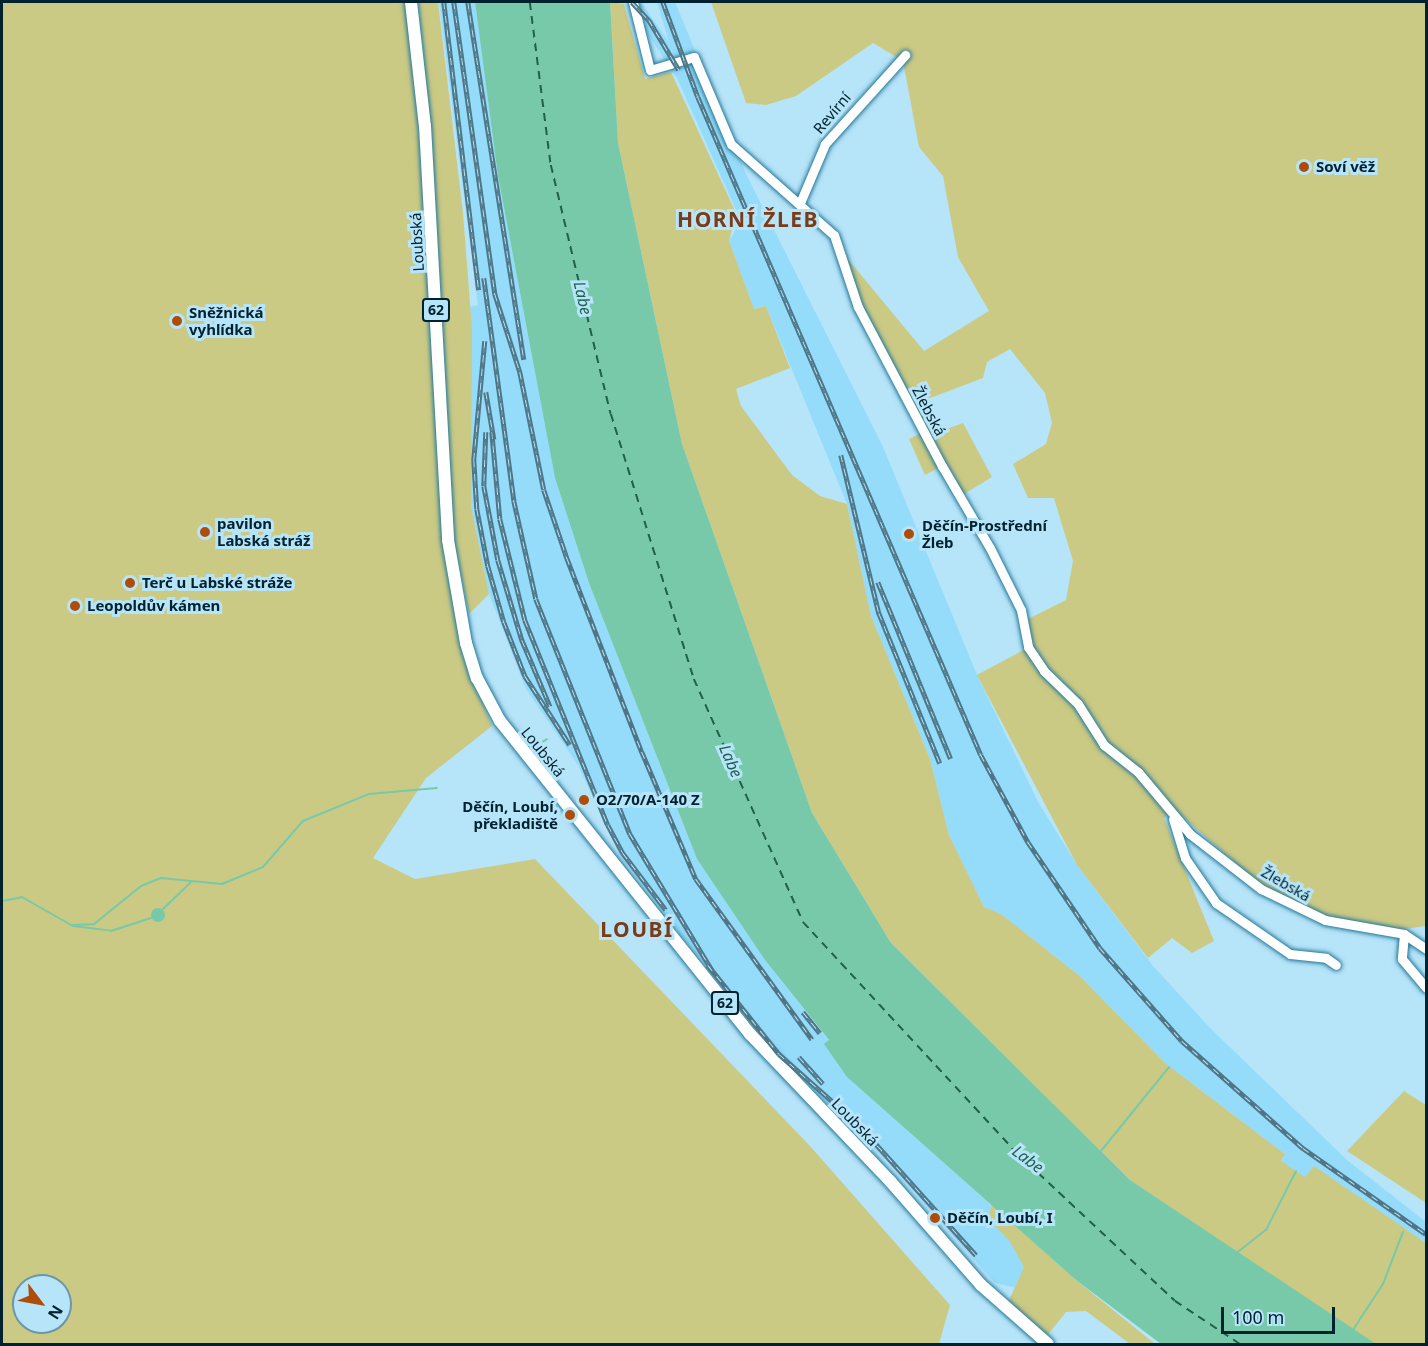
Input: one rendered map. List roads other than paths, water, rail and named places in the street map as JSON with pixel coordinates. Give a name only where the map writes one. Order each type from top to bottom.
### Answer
[{"type":"main road","name":"Loubská","points":[[411,2],[424,126],[448,540],[466,643],[482,689],[500,721],[750,1034],[890,1181],[981,1285],[1048,1344]]},
{"type":"street","name":"Žlebská","points":[[633,2],[650,70],[694,57],[731,144],[751,165],[801,202],[834,235],[858,308],[942,466],[990,548],[1021,610],[1028,646],[1044,671],[1078,704],[1104,745],[1138,772],[1172,816],[1210,851],[1262,889],[1300,911],[1342,926],[1404,934],[1426,949]]},
{"type":"street","name":"Revírní","points":[[801,202],[825,144],[905,55]]},
{"type":"street","name":"Žlebská","points":[[1172,816],[1185,858],[1216,903],[1246,927],[1290,954],[1326,958],[1336,965]]},
{"type":"street","points":[[1404,934],[1402,959],[1426,988]]},
{"type":"water","name":"Labe","points":[[475,2],[610,2],[618,143],[682,444],[812,813],[891,943],[1130,1180],[1376,1344],[1161,1344],[1076,1280],[847,1077],[824,1044],[829,1040],[765,960],[697,859],[589,583],[555,478],[498,176]]},
{"type":"water","points":[[155,908],[161,908],[165,915],[161,922],[155,922],[151,918],[151,912]]},
{"type":"waterway","points":[[529,750],[547,739]]},
{"type":"waterway","points":[[2,901],[22,897],[71,925],[94,924],[141,886],[161,878],[222,884],[263,867],[303,821],[369,794],[437,788]]},
{"type":"waterway","points":[[163,909],[191,882]]},
{"type":"waterway","points":[[73,926],[111,931],[151,918]]},
{"type":"waterway","points":[[1101,1151],[1169,1067]]},
{"type":"waterway","points":[[1235,1254],[1266,1230],[1296,1171]]},
{"type":"waterway","points":[[1351,1333],[1383,1284],[1403,1232]]},
{"type":"railway","points":[[444,2],[479,290]]},
{"type":"railway","points":[[454,2],[495,294],[520,372],[544,490],[567,558],[642,752],[696,879],[812,1039]]},
{"type":"railway","points":[[468,2],[524,360]]},
{"type":"railway","points":[[632,2],[649,20],[679,70]]},
{"type":"railway","points":[[663,2],[698,97],[981,755],[1028,842],[1100,948],[1182,1041],[1303,1148],[1426,1234]]},
{"type":"railway","points":[[484,278],[514,501],[536,599],[630,834],[712,970]]},
{"type":"railway","points":[[485,341],[474,460],[477,509],[488,566],[504,622],[525,676],[570,745]]},
{"type":"railway","points":[[486,392],[494,439]]},
{"type":"railway","points":[[486,432],[484,486],[498,560],[522,640],[550,706]]},
{"type":"railway","points":[[492,432],[500,519],[525,620],[608,825],[623,853],[666,910]]},
{"type":"railway","points":[[841,455],[879,613],[940,763]]},
{"type":"railway","points":[[878,582],[951,759]]},
{"type":"railway","points":[[708,965],[779,1054],[859,1125],[976,1255]]},
{"type":"railway","points":[[803,1012],[820,1033]]},
{"type":"railway","points":[[799,1057],[823,1084]]},
{"type":"place","name":"Soví věž","points":[[1304,167]]},
{"type":"place","name":"Sněžnická vyhlídka","points":[[177,321]]},
{"type":"place","name":"pavilon Labská stráž","points":[[205,532]]},
{"type":"place","name":"Děčín-Prostřední Žleb","points":[[909,534]]},
{"type":"place","name":"Terč u Labské stráže","points":[[130,583]]},
{"type":"place","name":"Leopoldův kámen","points":[[75,606]]},
{"type":"place","name":"O2/70/A-140 Z","points":[[584,800]]},
{"type":"place","name":"Děčín, Loubí, překladiště","points":[[570,815]]},
{"type":"place","name":"Děčín, Loubí, I","points":[[935,1218]]},
{"type":"district","name":"HORNÍ ŽLEB","points":[[748,219]]},
{"type":"district","name":"LOUBÍ","points":[[637,929]]}]
